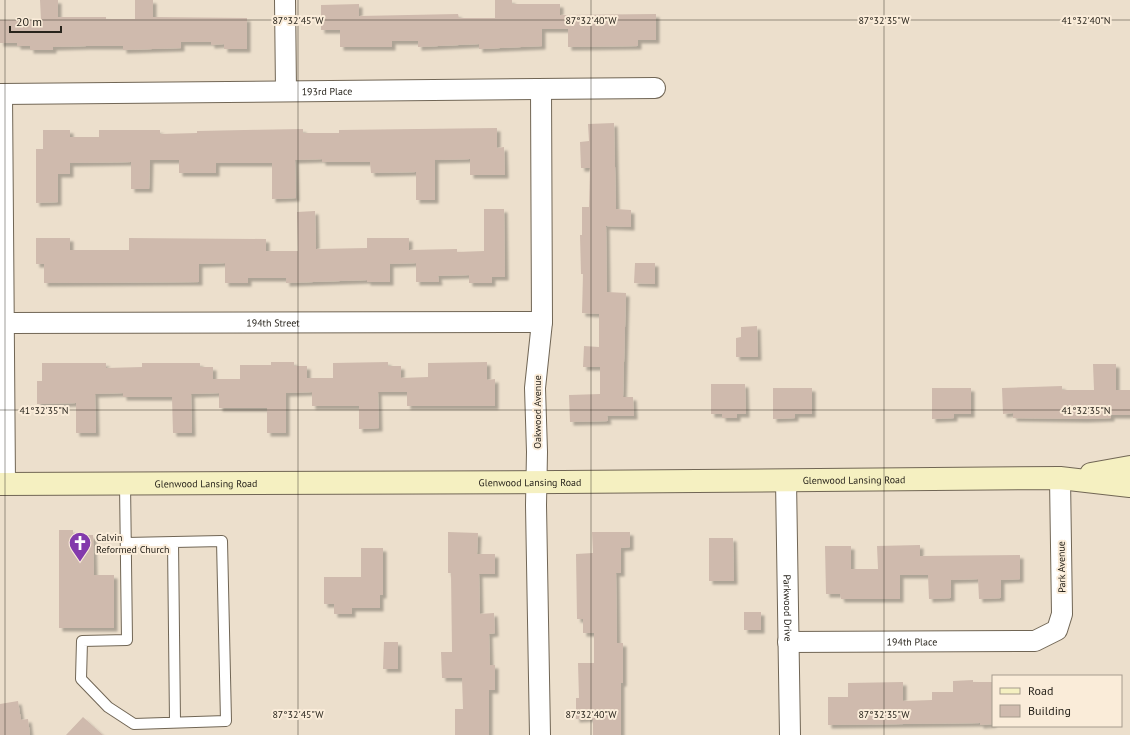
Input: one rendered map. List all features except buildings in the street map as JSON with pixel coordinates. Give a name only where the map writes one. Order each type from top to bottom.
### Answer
[{"type":"main road","name":"Glenwood Lansing Road","points":[[1060,478],[1130,468]]},
{"type":"main road","name":"Glenwood Lansing Road","points":[[2,484],[1060,478],[1130,486]]},
{"type":"street","points":[[285,0],[286,91]]},
{"type":"street","name":"193rd Place","points":[[1,94],[655,88]]},
{"type":"street","name":"Oakwood Avenue","points":[[540,735],[535,388],[542,322],[541,89]]},
{"type":"street","points":[[1,94],[4,322],[2,484]]},
{"type":"street","name":"194th Street","points":[[4,322],[542,322]]},
{"type":"street","name":"Park Avenue","points":[[1035,641],[1058,630],[1062,614],[1060,478]]},
{"type":"street","name":"Parkwood Drive","points":[[786,480],[790,735]]},
{"type":"street","name":"194th Place","points":[[788,642],[1035,641]]},
{"type":"lane","points":[[125,483],[127,640],[82,641],[81,680],[108,707],[134,724],[226,721],[222,541],[126,543]]},
{"type":"lane","points":[[173,542],[175,722]]},
{"type":"place","name":"Calvin Reformed Church","points":[[80,562]]}]
